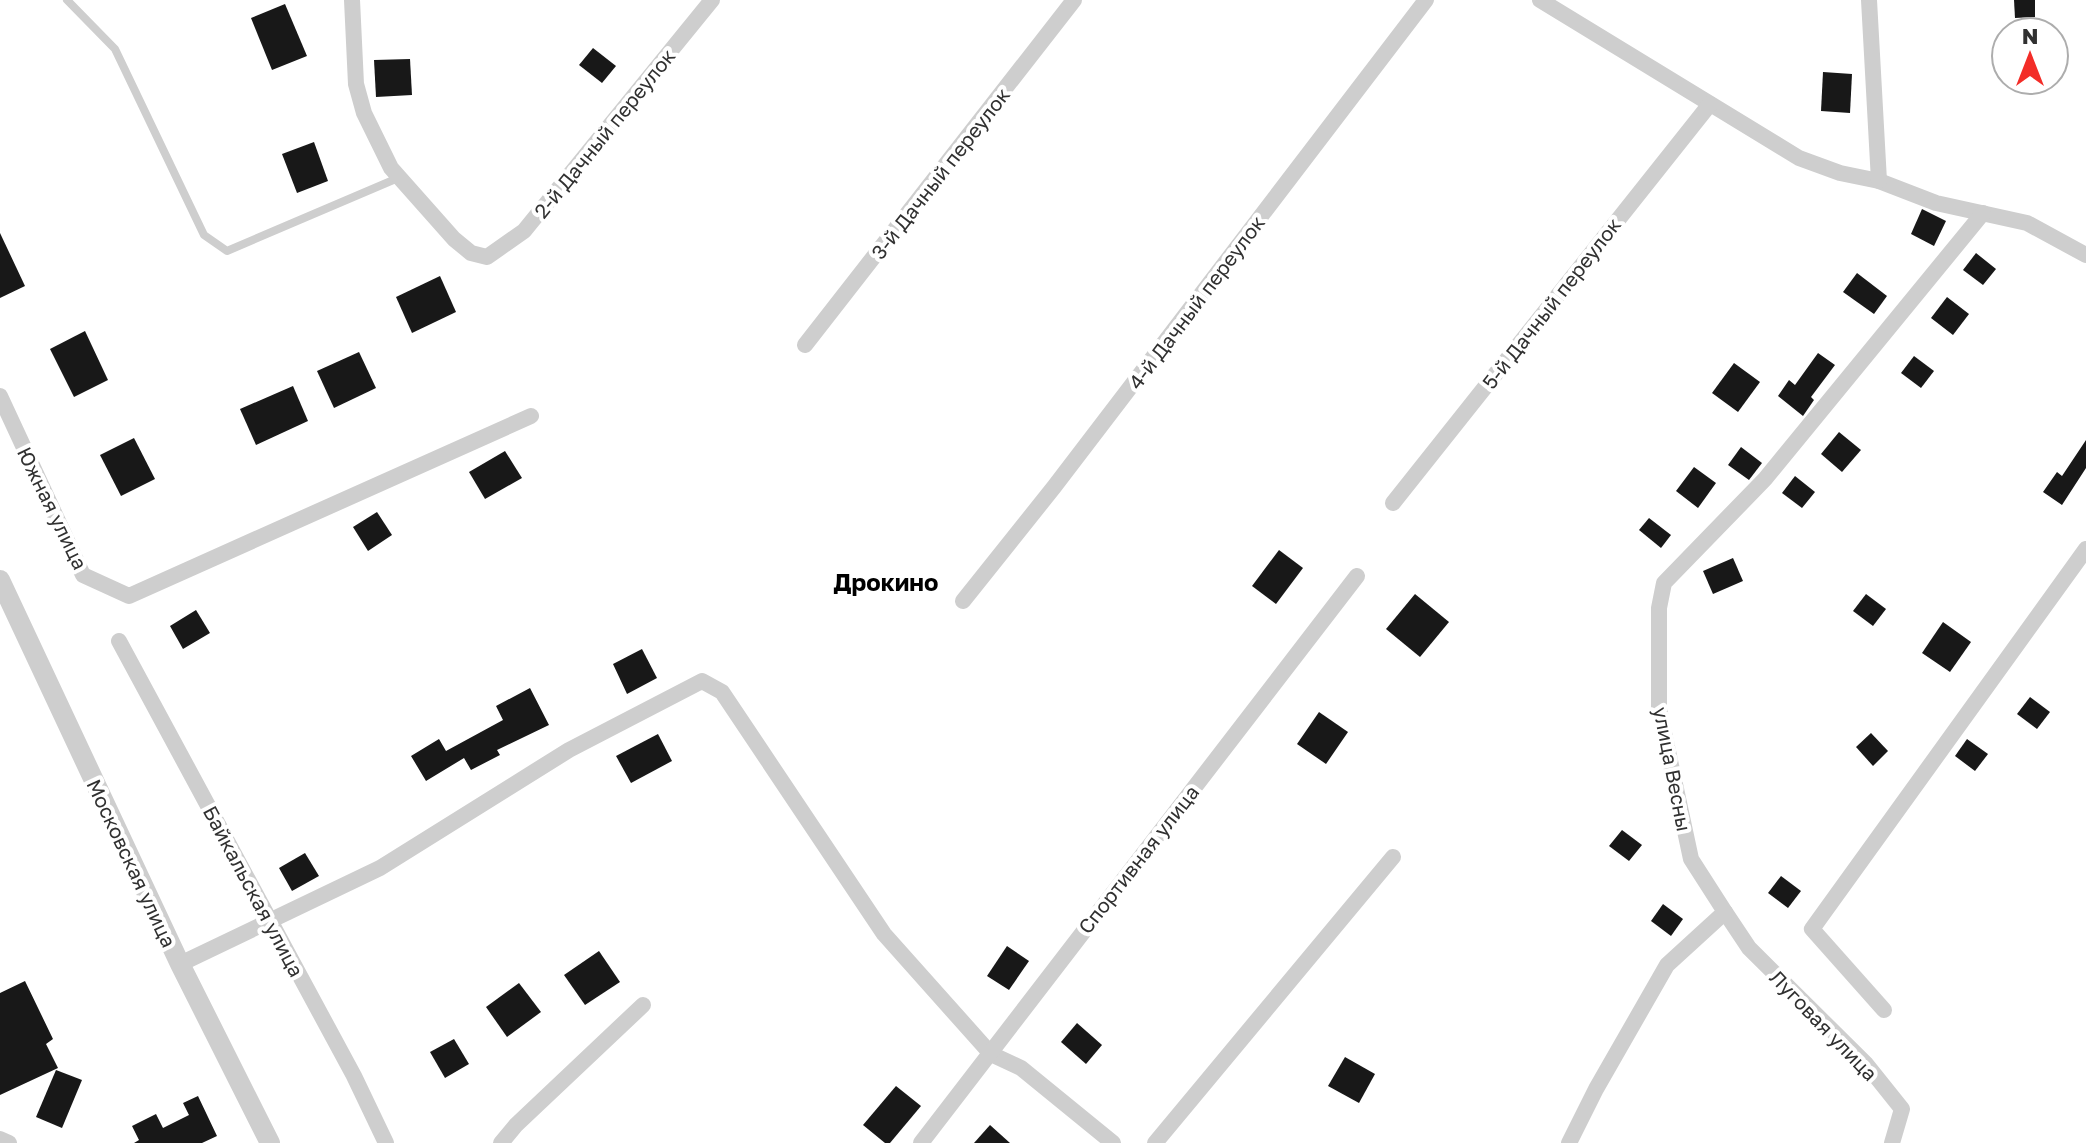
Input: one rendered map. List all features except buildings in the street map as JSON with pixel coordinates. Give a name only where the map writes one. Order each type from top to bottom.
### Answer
[{"type":"street","points":[[352,0],[356,84],[364,113],[398,178]]},
{"type":"street","name":"2-й Дачный переулок","points":[[398,178],[454,239],[471,253],[487,257],[524,231],[712,0]]},
{"type":"street","name":"3-й Дачный переулок","points":[[805,345],[1074,0]]},
{"type":"street","name":"4-й Дачный переулок","points":[[963,601],[1064,475],[1426,0]]},
{"type":"street","points":[[1540,0],[1566,8],[1710,104],[1799,158],[1840,173],[1879,181],[1936,203],[2027,223],[2086,255]]},
{"type":"street","points":[[1869,0],[1879,181]]},
{"type":"street","name":"5-й Дачный переулок","points":[[1393,503],[1710,104]]},
{"type":"street","name":"улица Весны","points":[[1725,912],[1691,859],[1659,709],[1659,608],[1664,583],[1765,479],[1983,213]]},
{"type":"street","name":"Южная улица","points":[[0,396],[83,575],[129,596],[531,416]]},
{"type":"street","points":[[1884,1010],[1812,929],[2086,549]]},
{"type":"street","name":"Спортивная улица","points":[[921,1143],[1357,576]]},
{"type":"street","name":"Московская улица","points":[[0,580],[180,964],[270,1143]]},
{"type":"street","name":"Байкальская улица","points":[[119,641],[354,1076],[386,1143]]},
{"type":"street","points":[[180,964],[380,868],[569,750],[702,681],[722,692],[884,934],[991,1054],[1021,1068],[1113,1143]]},
{"type":"street","points":[[1155,1143],[1393,857]]},
{"type":"street","points":[[1569,1143],[1667,965],[1725,912]]},
{"type":"street","name":"Луговая улица","points":[[1725,912],[1749,948],[1866,1064],[1902,1109],[1892,1143]]},
{"type":"street","points":[[501,1143],[516,1125],[643,1005]]},
{"type":"street","points":[[0,1139],[9,1143]]},
{"type":"lane","points":[[67,0],[115,49],[204,235],[227,251],[398,178]]},
{"type":"district","name":"Дрокино","points":[[886,581]]}]
